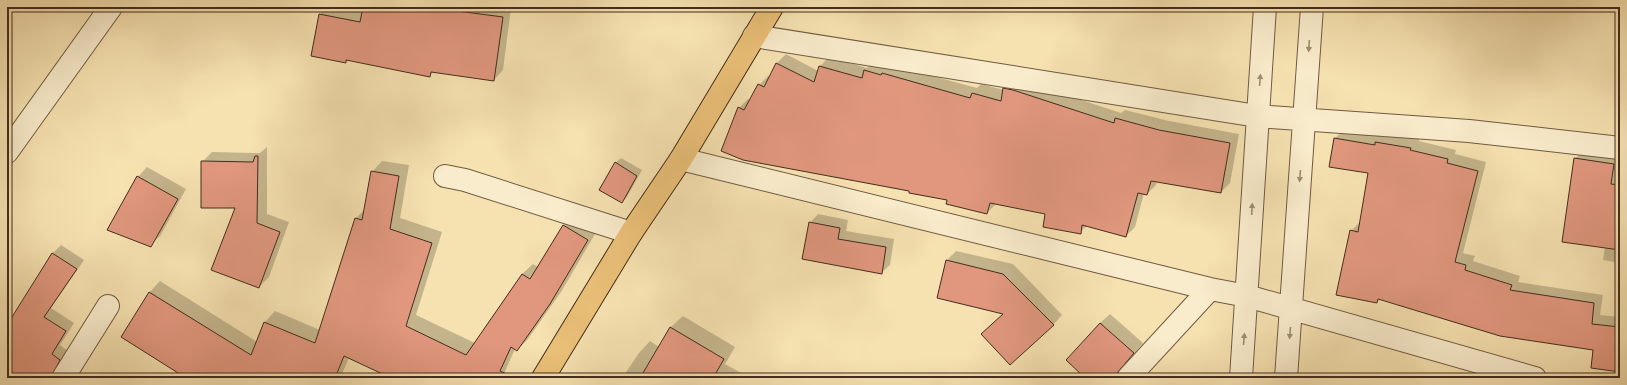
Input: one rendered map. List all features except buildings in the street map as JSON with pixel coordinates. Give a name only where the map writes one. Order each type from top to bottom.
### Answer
[{"type":"main road","points":[[543,378],[631,233],[681,159],[772,7]]},
{"type":"street","points":[[7,152],[111,7]]},
{"type":"street","points":[[1241,378],[1265,7]]},
{"type":"street","points":[[1286,378],[1312,7]]},
{"type":"street","points":[[754,36],[1257,116],[1468,131],[1620,148]]},
{"type":"street","points":[[681,159],[1210,289],[1292,307],[1535,378]]},
{"type":"street","points":[[445,176],[466,180],[631,233]]},
{"type":"street","points":[[1128,378],[1210,289]]},
{"type":"street","points":[[63,378],[108,306]]}]
